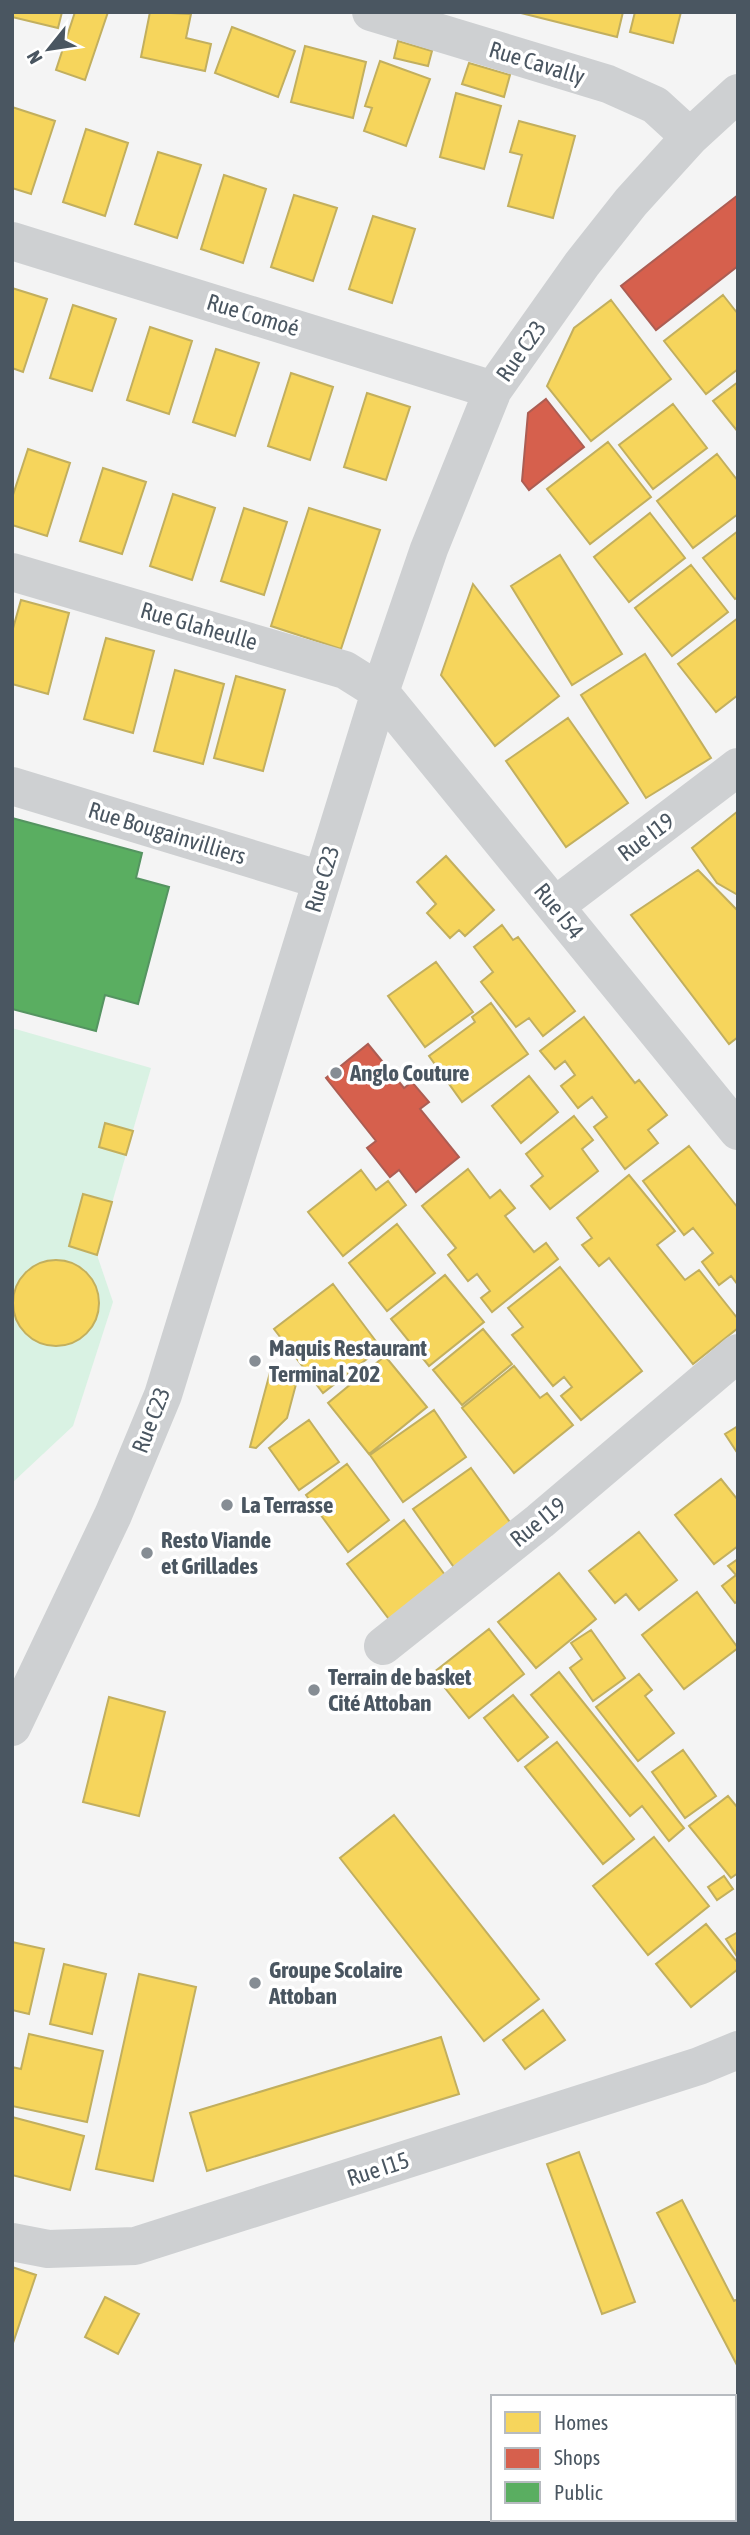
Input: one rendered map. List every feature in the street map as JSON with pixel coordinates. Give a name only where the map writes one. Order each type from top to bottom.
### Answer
[{"type":"street","name":"Rue Cavally","points":[[371,12],[608,84],[655,105],[690,137]]},
{"type":"street","name":"Rue C23","points":[[12,1727],[113,1515],[163,1395],[380,692],[429,549],[493,390],[582,264],[631,202],[690,137],[738,93]]},
{"type":"street","name":"Rue Comoé","points":[[12,241],[493,390]]},
{"type":"street","name":"Rue Glaheulle","points":[[12,572],[345,670],[380,692]]},
{"type":"street","name":"Rue I54","points":[[380,692],[738,1131]]},
{"type":"street","name":"Rue I19","points":[[555,906],[738,767]]},
{"type":"street","name":"Rue Bougainvilliers","points":[[12,786],[321,880]]},
{"type":"street","name":"Rue I19","points":[[383,1646],[540,1521],[738,1353]]},
{"type":"street","name":"Rue I15","points":[[12,2242],[48,2249],[135,2246],[699,2066],[738,2050]]},
{"type":"green space","points":[[12,1028],[151,1068],[97,1255],[113,1302],[73,1426],[12,1483]]},
{"type":"building: Homes","points":[[12,12],[62,12],[58,28],[12,17]]},
{"type":"building: Homes","points":[[75,12],[108,12],[85,80],[56,70]]},
{"type":"building: Homes","points":[[150,12],[191,14],[186,38],[211,44],[205,71],[141,57]]},
{"type":"building: Homes","points":[[517,12],[623,12],[617,37]]},
{"type":"building: Homes","points":[[635,12],[681,12],[673,43],[630,32]]},
{"type":"building: Homes","points":[[232,27],[295,51],[278,97],[215,73]]},
{"type":"building: Homes","points":[[398,41],[432,51],[428,66],[394,58]]},
{"type":"building: Homes","points":[[305,46],[366,62],[353,118],[291,102]]},
{"type":"building: Homes","points":[[380,61],[430,79],[406,146],[364,131],[372,108],[365,106]]},
{"type":"building: Homes","points":[[469,63],[510,75],[504,97],[462,84]]},
{"type":"building: Homes","points":[[456,93],[501,106],[484,169],[440,157]]},
{"type":"building: Homes","points":[[12,107],[55,121],[31,194],[12,188]]},
{"type":"building: Homes","points":[[519,121],[575,136],[553,218],[508,206],[522,155],[510,152]]},
{"type":"building: Homes","points":[[86,129],[128,143],[105,216],[63,202]]},
{"type":"building: Homes","points":[[158,152],[201,165],[177,238],[135,224]]},
{"type":"building: Homes","points":[[224,175],[266,189],[243,263],[201,249]]},
{"type":"building: Homes","points":[[294,195],[337,208],[313,281],[271,267]]},
{"type":"building: Homes","points":[[373,216],[415,229],[392,303],[349,289]]},
{"type":"building: Homes","points":[[12,288],[47,299],[23,372],[12,368]]},
{"type":"building: Homes","points":[[723,295],[738,314],[738,369],[706,394],[664,341]]},
{"type":"building: Homes","points":[[611,300],[671,379],[591,441],[547,386],[574,328]]},
{"type":"building: Homes","points":[[73,305],[116,319],[92,391],[50,378]]},
{"type":"building: Homes","points":[[150,327],[192,341],[169,414],[127,400]]},
{"type":"building: Homes","points":[[216,349],[259,363],[235,436],[193,422]]},
{"type":"building: Homes","points":[[291,373],[333,387],[310,460],[268,446]]},
{"type":"building: Homes","points":[[738,382],[738,432],[713,401]]},
{"type":"building: Homes","points":[[367,393],[410,407],[386,480],[344,467]]},
{"type":"building: Homes","points":[[673,404],[707,448],[653,489],[619,445]]},
{"type":"building: Homes","points":[[608,442],[651,497],[590,544],[547,489]]},
{"type":"building: Homes","points":[[28,449],[70,463],[47,536],[12,525],[12,498]]},
{"type":"building: Homes","points":[[717,454],[738,481],[738,514],[693,548],[657,501]]},
{"type":"building: Homes","points":[[103,468],[146,482],[122,554],[80,541]]},
{"type":"building: Homes","points":[[173,494],[215,508],[192,580],[150,566]]},
{"type":"building: Homes","points":[[244,508],[287,522],[264,595],[221,581]]},
{"type":"building: Homes","points":[[309,508],[380,530],[341,649],[271,626]]},
{"type":"building: Homes","points":[[650,513],[685,558],[629,602],[594,557]]},
{"type":"building: Homes","points":[[738,531],[738,597],[735,599],[703,558]]},
{"type":"building: Homes","points":[[560,555],[622,654],[572,685],[511,586]]},
{"type":"building: Homes","points":[[691,565],[728,612],[672,656],[635,608]]},
{"type":"building: Homes","points":[[473,584],[559,696],[495,746],[441,675]]},
{"type":"building: Homes","points":[[21,600],[69,613],[48,694],[12,684],[12,632]]},
{"type":"building: Homes","points":[[738,618],[738,695],[716,712],[678,664]]},
{"type":"building: Homes","points":[[106,638],[154,651],[133,733],[84,719]]},
{"type":"building: Homes","points":[[645,654],[711,758],[646,798],[581,695]]},
{"type":"building: Homes","points":[[175,670],[224,684],[203,764],[154,751]]},
{"type":"building: Homes","points":[[236,676],[285,690],[263,771],[214,758]]},
{"type":"building: Homes","points":[[568,718],[628,803],[566,847],[506,761]]},
{"type":"building: Homes","points":[[738,811],[738,895],[717,883],[692,848]]},
{"type":"building: Homes","points":[[446,856],[494,910],[465,936],[459,930],[450,938],[427,913],[436,904],[417,882]]},
{"type":"building: Homes","points":[[698,870],[738,911],[738,1037],[729,1044],[631,915]]},
{"type":"building: Homes","points":[[502,925],[513,940],[518,937],[575,1011],[543,1036],[529,1018],[516,1027],[481,982],[493,972],[474,947]]},
{"type":"building: Homes","points":[[436,962],[473,1012],[425,1047],[388,996]]},
{"type":"building: Homes","points":[[491,1003],[528,1054],[462,1102],[429,1056],[475,1022],[472,1017]]},
{"type":"building: Homes","points":[[584,1017],[635,1083],[639,1080],[667,1115],[648,1130],[658,1143],[625,1169],[594,1127],[607,1117],[592,1097],[578,1108],[561,1086],[575,1075],[565,1061],[555,1069],[540,1051]]},
{"type":"building: Homes","points":[[529,1076],[558,1112],[521,1143],[492,1106]]},
{"type":"building: Homes","points":[[574,1116],[593,1140],[582,1149],[598,1171],[550,1209],[531,1186],[543,1176],[526,1154]]},
{"type":"building: Homes","points":[[105,1123],[133,1131],[126,1155],[99,1147]]},
{"type":"building: Homes","points":[[689,1146],[738,1208],[738,1285],[731,1276],[719,1285],[702,1262],[713,1253],[693,1228],[684,1235],[643,1181]]},
{"type":"building: Homes","points":[[468,1169],[490,1198],[500,1190],[515,1208],[505,1216],[534,1252],[546,1243],[558,1259],[492,1312],[481,1298],[490,1291],[477,1274],[468,1281],[448,1255],[456,1248],[422,1206]]},
{"type":"building: Homes","points":[[361,1170],[376,1190],[388,1181],[406,1205],[343,1256],[308,1212]]},
{"type":"building: Homes","points":[[629,1175],[675,1231],[657,1245],[685,1280],[699,1270],[738,1319],[738,1328],[693,1364],[609,1258],[599,1266],[582,1245],[592,1238],[577,1218]]},
{"type":"building: Homes","points":[[83,1194],[112,1202],[97,1255],[69,1246]]},
{"type":"building: Homes","points":[[397,1224],[435,1273],[387,1311],[349,1263]]},
{"type":"building: Homes","points":[[56,1260],[72,1264],[86,1273],[95,1287],[99,1303],[95,1319],[86,1333],[72,1342],[56,1346],[40,1342],[26,1333],[17,1319],[13,1303],[17,1287],[26,1273],[40,1264]]},
{"type":"building: Homes","points":[[560,1267],[642,1371],[581,1420],[561,1396],[572,1387],[564,1377],[553,1386],[512,1335],[523,1327],[508,1308]]},
{"type":"building: Homes","points":[[445,1275],[484,1322],[429,1366],[391,1319]]},
{"type":"building: Homes","points":[[333,1284],[381,1348],[323,1393],[274,1329]]},
{"type":"building: Homes","points":[[483,1329],[512,1364],[462,1405],[433,1370]]},
{"type":"building: Homes","points":[[385,1356],[427,1407],[369,1454],[328,1403]]},
{"type":"building: Homes","points":[[272,1365],[299,1373],[287,1418],[256,1448],[250,1447]]},
{"type":"building: Homes","points":[[514,1366],[540,1398],[547,1393],[573,1425],[514,1473],[462,1408]]},
{"type":"building: Homes","points":[[434,1410],[466,1457],[403,1502],[370,1455]]},
{"type":"building: Homes","points":[[309,1420],[339,1462],[299,1490],[269,1448]]},
{"type":"building: Homes","points":[[738,1426],[738,1454],[725,1434]]},
{"type":"building: Homes","points":[[347,1464],[389,1520],[348,1552],[306,1495]]},
{"type":"building: Homes","points":[[471,1468],[517,1532],[458,1573],[413,1509]]},
{"type":"building: Homes","points":[[721,1479],[738,1500],[738,1546],[714,1564],[675,1515]]},
{"type":"building: Homes","points":[[404,1520],[451,1583],[395,1627],[347,1564]]},
{"type":"building: Homes","points":[[639,1532],[677,1580],[639,1610],[626,1594],[615,1603],[589,1571]]},
{"type":"building: Homes","points":[[738,1559],[738,1601],[735,1603],[722,1586],[736,1575],[728,1566]]},
{"type":"building: Homes","points":[[559,1573],[596,1619],[536,1668],[498,1622]]},
{"type":"building: Homes","points":[[697,1592],[738,1648],[684,1689],[642,1635]]},
{"type":"building: Homes","points":[[489,1629],[524,1674],[469,1718],[433,1673]]},
{"type":"building: Homes","points":[[591,1630],[625,1678],[593,1701],[570,1668],[582,1659],[571,1643]]},
{"type":"building: Homes","points":[[559,1672],[684,1828],[669,1841],[642,1806],[630,1816],[531,1695]]},
{"type":"building: Homes","points":[[639,1674],[652,1690],[645,1696],[674,1733],[638,1761],[596,1707]]},
{"type":"building: Homes","points":[[513,1695],[548,1737],[518,1761],[484,1718]]},
{"type":"building: Homes","points":[[109,1697],[165,1712],[139,1816],[83,1802]]},
{"type":"building: Homes","points":[[557,1742],[634,1839],[603,1864],[525,1767]]},
{"type":"building: Homes","points":[[683,1750],[716,1796],[685,1818],[652,1772]]},
{"type":"building: Homes","points":[[728,1796],[738,1808],[738,1873],[731,1878],[689,1826]]},
{"type":"building: Homes","points":[[394,1815],[539,1999],[484,2041],[340,1858]]},
{"type":"building: Homes","points":[[654,1837],[709,1906],[648,1955],[593,1886]]},
{"type":"building: Homes","points":[[724,1876],[733,1889],[717,1900],[708,1887]]},
{"type":"building: Homes","points":[[706,1924],[738,1963],[738,1969],[691,2007],[656,1964]]},
{"type":"building: Homes","points":[[738,1932],[738,1958],[726,1939]]},
{"type":"building: Homes","points":[[12,1942],[44,1949],[29,2014],[12,2010]]},
{"type":"building: Homes","points":[[64,1964],[106,1974],[92,2034],[50,2024]]},
{"type":"building: Homes","points":[[139,1974],[196,1987],[153,2181],[96,2169]]},
{"type":"building: Homes","points":[[543,2010],[565,2040],[525,2069],[503,2040]]},
{"type":"building: Homes","points":[[29,2034],[103,2051],[87,2122],[12,2106],[12,2067],[21,2069]]},
{"type":"building: Homes","points":[[441,2037],[459,2094],[207,2171],[190,2113]]},
{"type":"building: Homes","points":[[12,2117],[84,2136],[70,2190],[12,2175]]},
{"type":"building: Homes","points":[[579,2152],[635,2302],[602,2314],[547,2164]]},
{"type":"building: Homes","points":[[682,2200],[734,2301],[738,2299],[738,2367],[657,2213]]},
{"type":"building: Homes","points":[[12,2267],[36,2275],[12,2346]]},
{"type":"building: Homes","points":[[105,2297],[139,2314],[118,2354],[85,2337]]},
{"type":"building: Shops","points":[[738,195],[738,266],[656,330],[621,286]]},
{"type":"building: Shops","points":[[546,399],[584,447],[529,490],[522,481],[528,413]]},
{"type":"building: Shops","points":[[368,1044],[404,1088],[412,1082],[429,1102],[420,1109],[459,1157],[416,1192],[399,1170],[390,1177],[367,1148],[376,1141],[326,1078]]},
{"type":"building: Public","points":[[12,818],[142,853],[136,878],[169,887],[138,1004],[105,995],[96,1031],[12,1009]]},
{"type":"place","name":"Anglo Couture","points":[[336,1073]]},
{"type":"place","name":"Maquis Restaurant Terminal 202","points":[[255,1361]]},
{"type":"place","name":"La Terrasse","points":[[227,1505]]},
{"type":"place","name":"Resto Viande et Grillades","points":[[147,1553]]},
{"type":"place","name":"Terrain de basket Cité Attoban","points":[[314,1690]]},
{"type":"place","name":"Groupe Scolaire Attoban","points":[[255,1983]]}]
